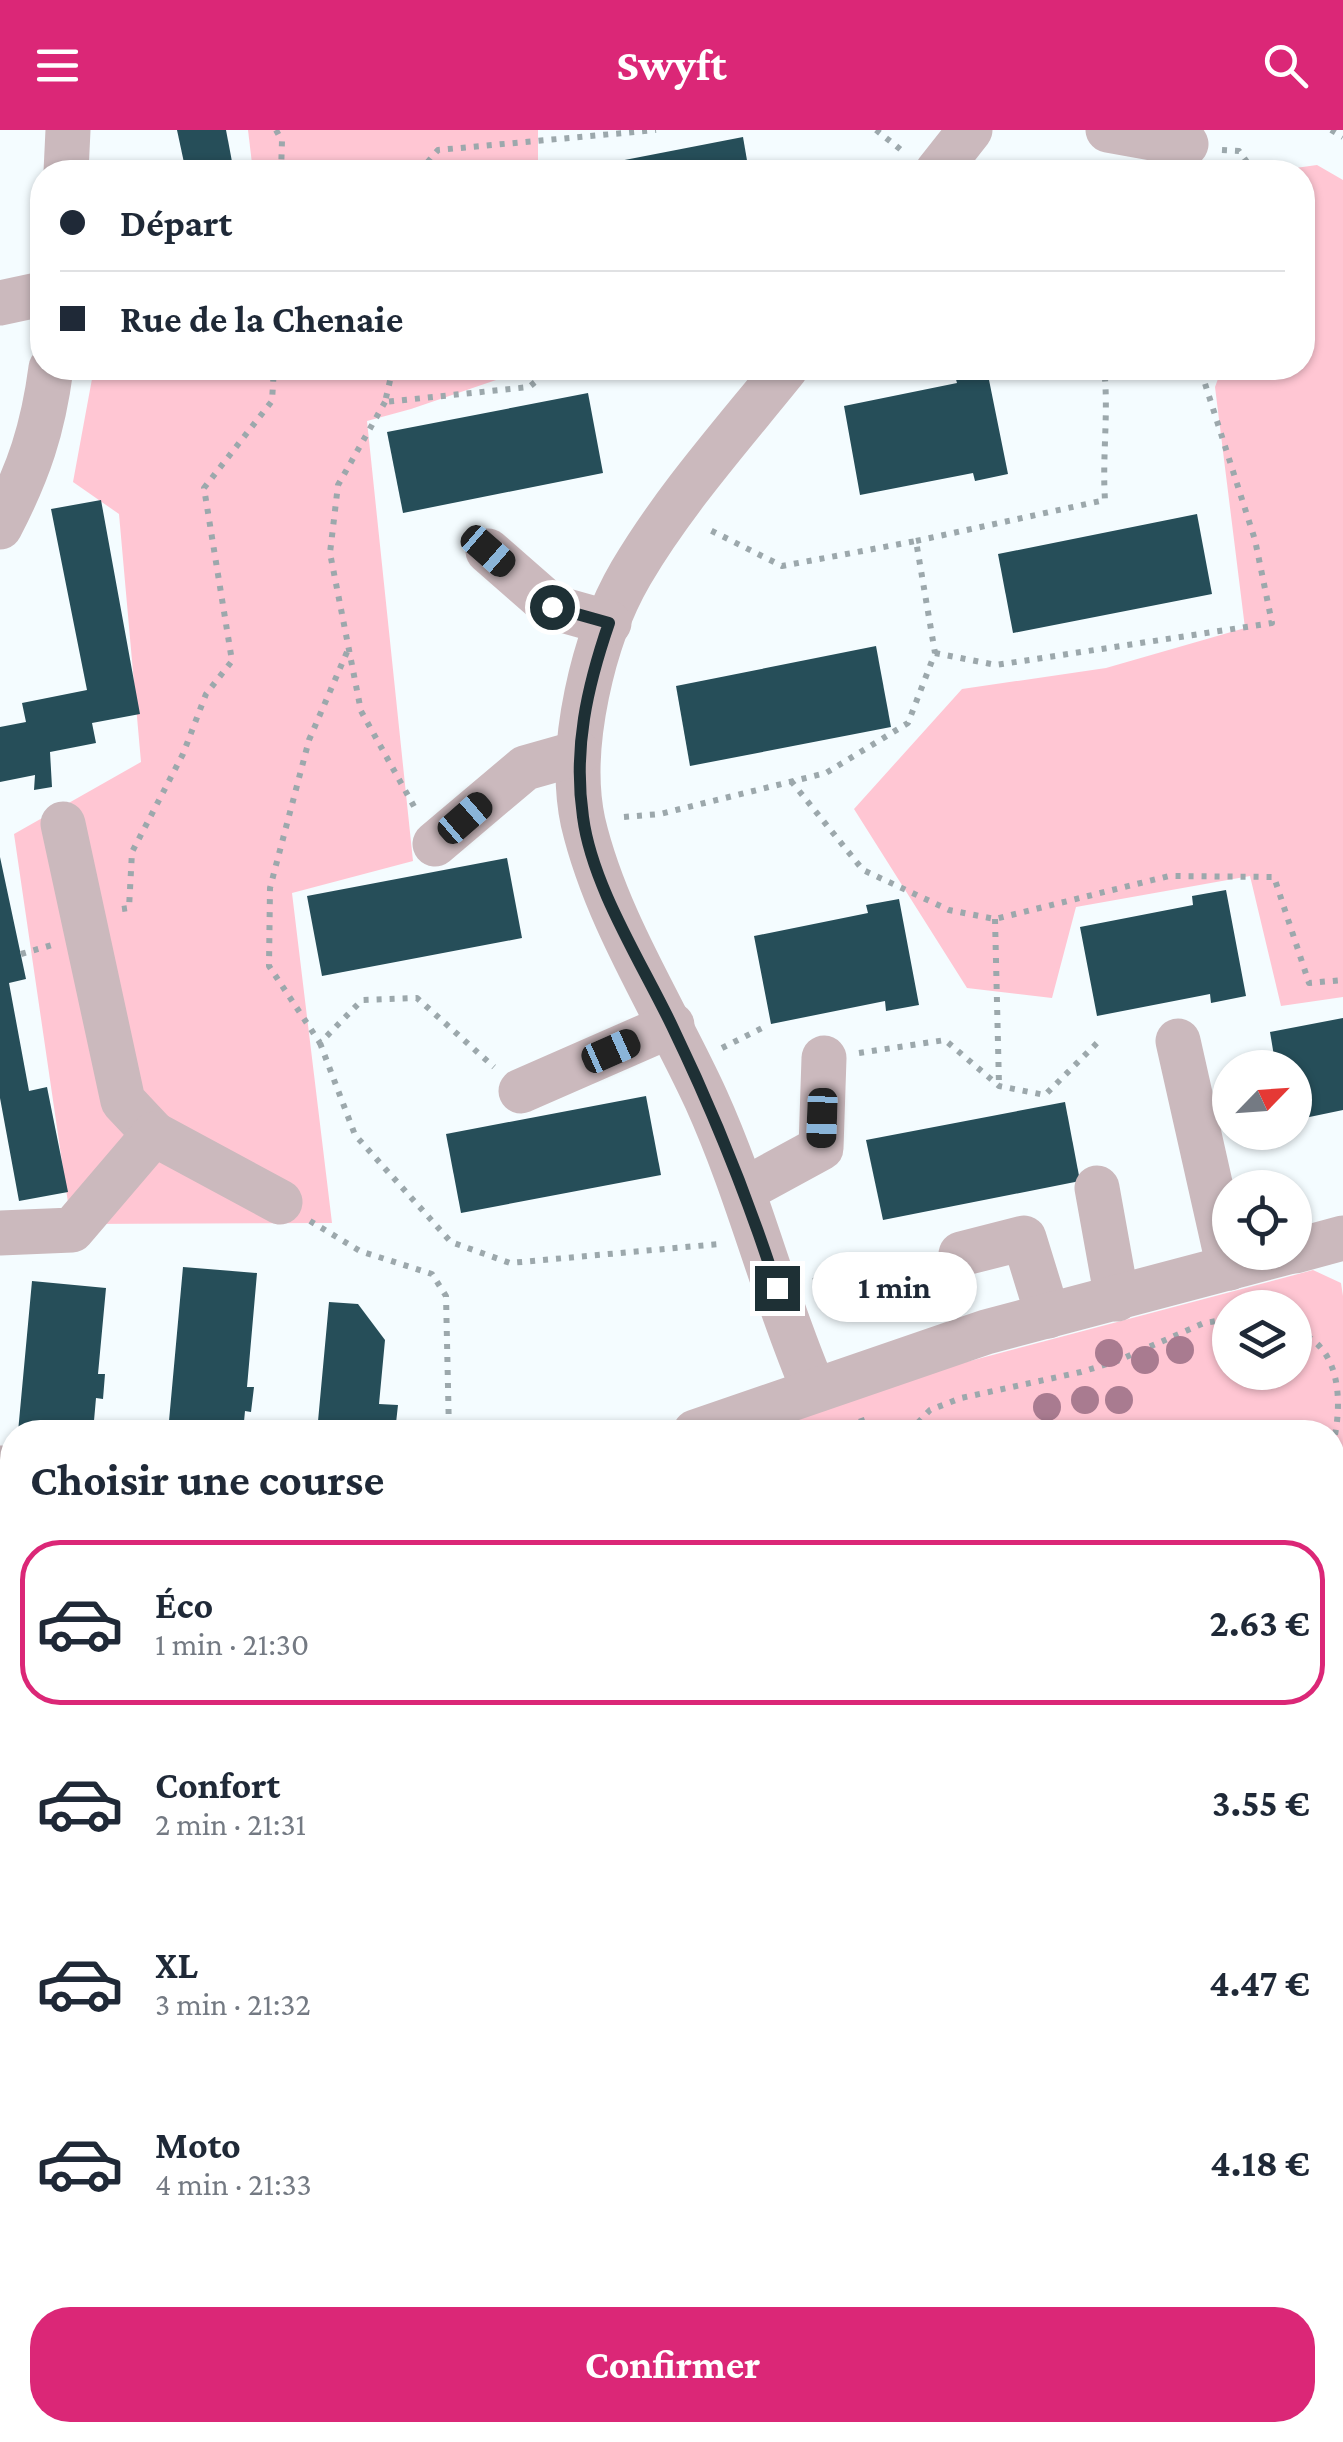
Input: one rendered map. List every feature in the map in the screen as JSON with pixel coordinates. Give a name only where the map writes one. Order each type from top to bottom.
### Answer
[{"type":"street","points":[[67,160],[68,130]]},
{"type":"street","points":[[946,160],[970,130]]},
{"type":"street","points":[[1108,130],[1186,144]]},
{"type":"street","points":[[0,302],[30,296]]},
{"type":"street","points":[[0,526],[34,450],[44,420],[49,380]]},
{"type":"street","points":[[769,380],[630,575],[590,678],[578,752],[583,820],[622,930],[672,1025],[744,1190],[814,1390]]},
{"type":"street","points":[[488,551],[552,607],[609,623]]},
{"type":"street","points":[[435,844],[524,768],[578,752]]},
{"type":"street","points":[[64,824],[123,1101],[154,1134],[280,1202]]},
{"type":"street","points":[[521,1091],[672,1025]]},
{"type":"street","points":[[1178,1041],[1212,1189]]},
{"type":"street","points":[[744,1190],[821,1148],[824,1058]]},
{"type":"street","points":[[0,1233],[72,1230],[154,1134]]},
{"type":"street","points":[[1097,1188],[1117,1298]]},
{"type":"street","points":[[960,1254],[1024,1238],[1048,1316]]},
{"type":"street","points":[[1312,1247],[1343,1238]]},
{"type":"street","points":[[729,1420],[986,1332],[1222,1270]]},
{"type":"path","points":[[280,130],[281,160]]},
{"type":"path","points":[[429,160],[438,150],[656,130]]},
{"type":"path","points":[[84,918],[129,908],[132,852],[183,754],[206,694],[232,661],[204,488],[272,401],[273,380]]},
{"type":"path","points":[[390,380],[385,402],[338,484],[330,554],[361,710],[435,844]]},
{"type":"path","points":[[385,402],[529,387],[538,380]]},
{"type":"path","points":[[674,511],[782,566],[916,542],[1104,500],[1106,380]]},
{"type":"path","points":[[935,652],[996,665],[1272,623],[1255,540],[1204,380]]},
{"type":"path","points":[[583,820],[660,814],[826,773],[908,723],[935,652],[916,542]]},
{"type":"path","points":[[347,652],[309,740],[270,888],[270,966],[320,1044],[355,1134],[451,1242],[510,1263],[762,1240]]},
{"type":"path","points":[[791,781],[863,870],[949,910],[995,920],[1169,876],[1274,877],[1309,983],[1343,980]]},
{"type":"path","points":[[995,920],[1000,1086]]},
{"type":"path","points":[[320,1044],[362,1000],[417,998],[521,1091]]},
{"type":"path","points":[[824,1058],[946,1040],[1000,1086],[1045,1095],[1101,1039]]},
{"type":"path","points":[[280,1202],[360,1251],[432,1274],[446,1296],[450,1420]]},
{"type":"path","points":[[777,1288],[960,1254]]},
{"type":"path","points":[[920,1420],[930,1410],[961,1398],[1081,1372],[1212,1322]]},
{"type":"path","points":[[1312,1340],[1326,1351],[1342,1385],[1341,1420]]},
{"type":"shaded area","points":[[248,130],[538,130],[538,160],[252,160]]},
{"type":"shaded area","points":[[1315,165],[1343,180],[1343,997],[1281,1006],[1250,876],[1076,907],[1052,998],[967,988],[854,809],[962,689],[1106,668],[1245,628],[1215,387],[1218,380],[1315,380]]},
{"type":"shaded area","points":[[92,380],[496,380],[367,421],[413,861],[292,893],[332,1223],[79,1224],[72,1230],[14,834],[141,762],[119,514],[73,482]]},
{"type":"shaded area","points":[[1313,1270],[1341,1283],[1343,1420],[797,1420],[936,1370],[1212,1297],[1212,1390],[1312,1390],[1312,1290],[1238,1290]]},
{"type":"building","points":[[177,130],[226,130],[232,160],[183,160]]},
{"type":"building","points":[[743,137],[747,160],[625,160]]},
{"type":"building","points":[[956,380],[989,380],[1008,474],[975,481],[973,473],[860,495],[844,406],[957,383]]},
{"type":"building","points":[[588,393],[603,473],[403,513],[387,432]]},
{"type":"building","points":[[101,500],[140,714],[92,723],[96,743],[50,752],[52,787],[34,790],[35,775],[0,782],[0,727],[26,722],[22,703],[87,690],[51,509]]},
{"type":"building","points":[[1197,514],[1212,594],[1013,633],[998,554]]},
{"type":"building","points":[[876,646],[891,727],[690,766],[676,686]]},
{"type":"building","points":[[0,857],[26,979],[9,983],[29,1091],[47,1087],[68,1192],[19,1201],[0,1098]]},
{"type":"building","points":[[507,858],[522,938],[322,976],[307,896]]},
{"type":"building","points":[[1226,890],[1246,996],[1211,1003],[1210,994],[1097,1016],[1080,927],[1193,905],[1192,896]]},
{"type":"building","points":[[899,899],[919,1005],[886,1011],[885,1001],[771,1024],[754,936],[868,913],[866,905]]},
{"type":"building","points":[[1343,1018],[1343,1110],[1312,1116],[1312,1050],[1273,1050],[1270,1032]]},
{"type":"building","points":[[646,1096],[661,1175],[461,1213],[446,1134]]},
{"type":"building","points":[[1065,1102],[1080,1181],[883,1220],[866,1140]]},
{"type":"building","points":[[183,1267],[257,1273],[247,1387],[254,1387],[251,1412],[245,1411],[244,1420],[169,1420]]},
{"type":"building","points":[[32,1281],[106,1288],[98,1374],[105,1374],[103,1399],[96,1398],[94,1420],[19,1420]]},
{"type":"building","points":[[329,1302],[358,1304],[385,1340],[379,1404],[398,1405],[396,1420],[318,1420]]},
{"type":"route","points":[[552,607],[609,623],[590,678],[578,752],[583,820],[622,930],[672,1025],[724,1139],[777,1288]]}]
